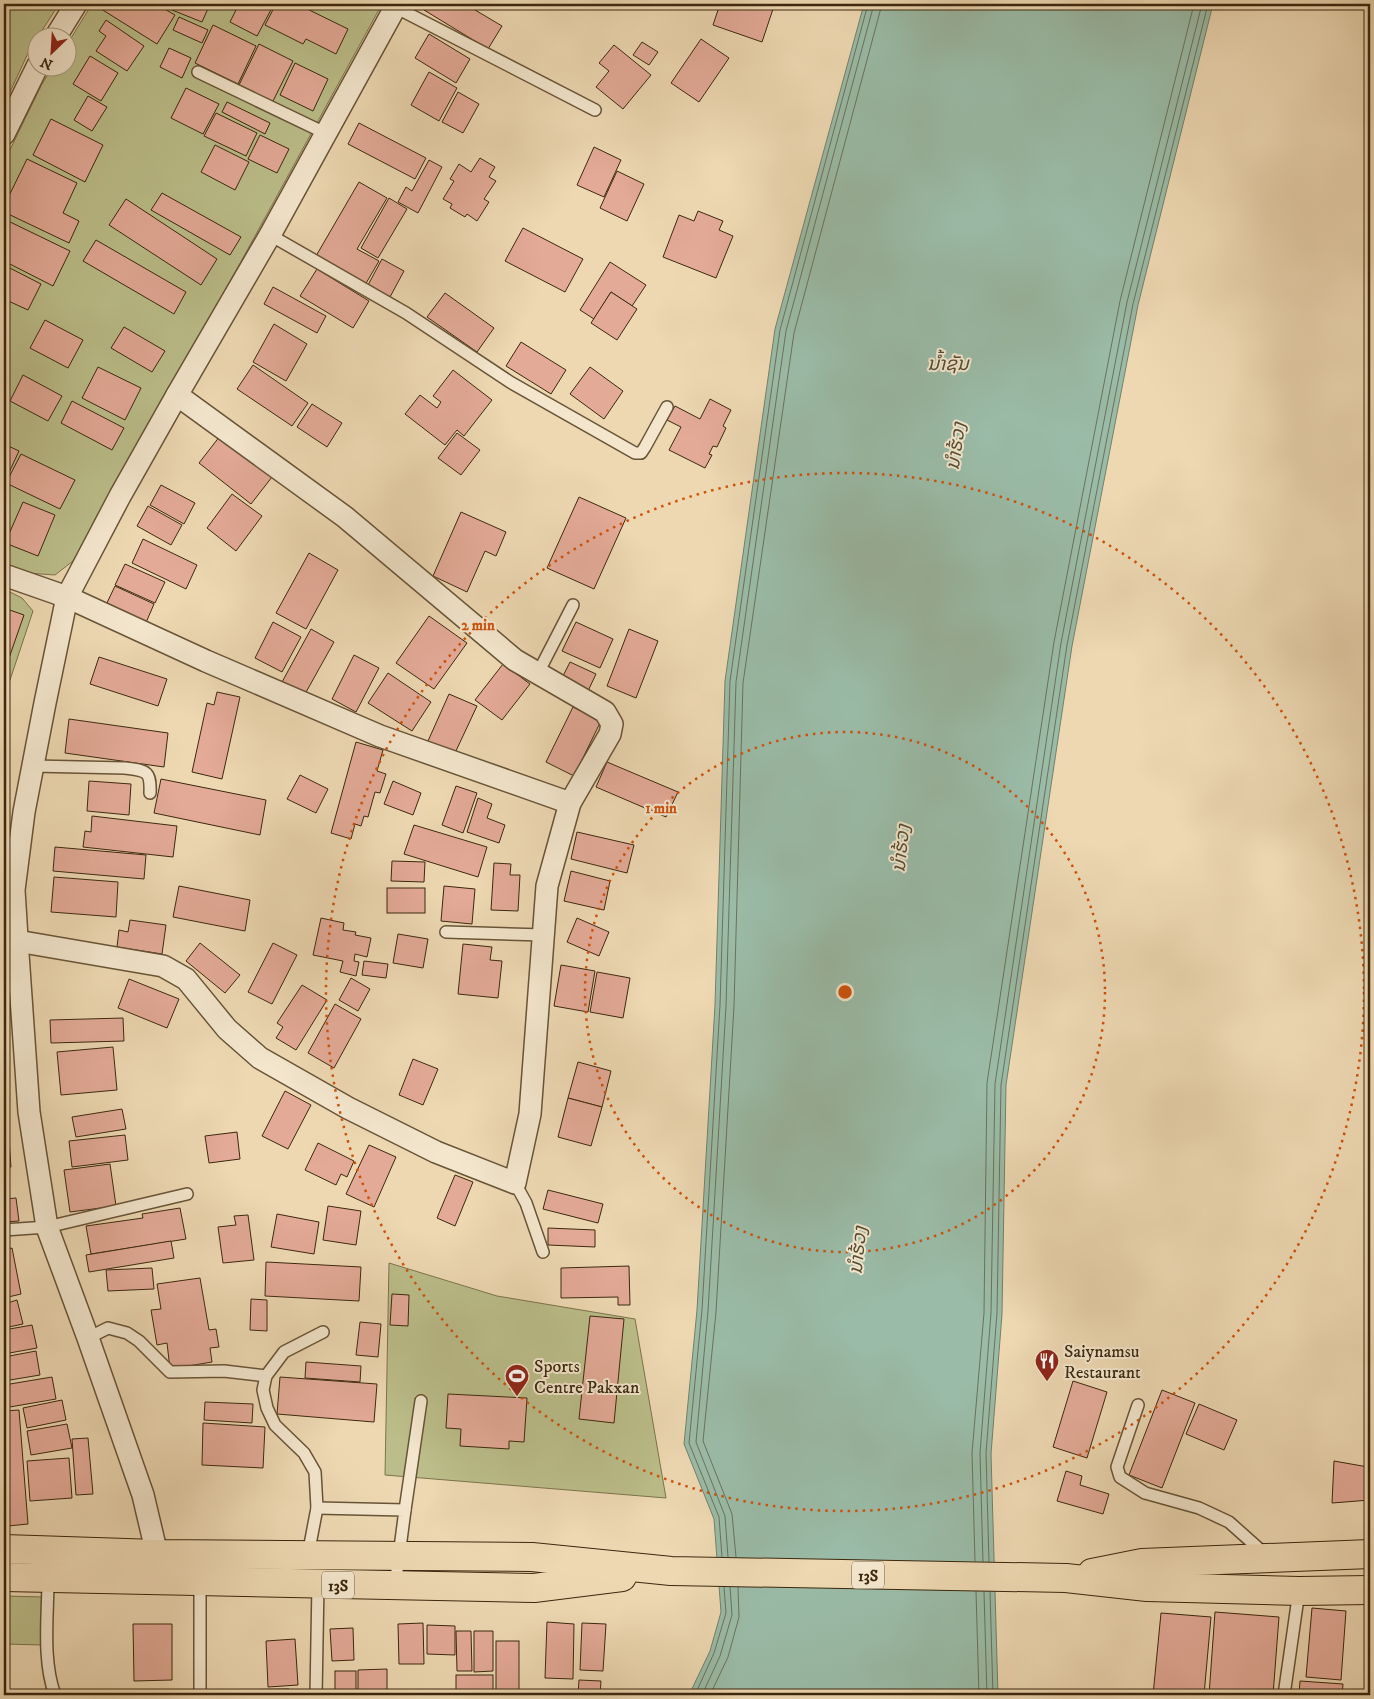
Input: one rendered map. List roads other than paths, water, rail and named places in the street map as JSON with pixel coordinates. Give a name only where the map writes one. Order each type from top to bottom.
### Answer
[{"type":"highway","name":"13S","points":[[4,1549],[157,1554],[532,1557],[671,1572],[1066,1578],[1147,1587],[1299,1591],[1370,1590]]},
{"type":"highway","name":"13S","points":[[1066,1578],[1142,1563],[1370,1554]]},
{"type":"highway","name":"13S","points":[[4,1577],[163,1582],[534,1588],[671,1572]]},
{"type":"street","points":[[61,28],[76,4]]},
{"type":"street","points":[[163,1582],[143,1495],[47,1227],[28,1112],[17,942],[9,890],[44,702],[67,597],[176,395],[270,235],[396,6]]},
{"type":"street","points":[[4,134],[32,78]]},
{"type":"street","points":[[17,942],[162,966],[186,979],[228,1029],[260,1058],[348,1108],[418,1143],[515,1183],[530,1114],[547,886],[570,803],[610,734],[612,724],[605,712],[515,660],[346,517],[176,395]]},
{"type":"street","points":[[4,575],[67,597],[206,661],[380,736],[570,803]]},
{"type":"lane","points":[[396,6],[595,110]]},
{"type":"lane","points":[[198,72],[325,133]]},
{"type":"lane","points":[[270,235],[406,314],[510,382],[635,453],[641,453],[645,448],[667,407]]},
{"type":"lane","points":[[538,673],[572,605]]},
{"type":"lane","points":[[33,766],[125,768],[138,770],[147,774],[151,779],[150,793]]},
{"type":"lane","points":[[446,932],[544,936]]},
{"type":"lane","points":[[515,1183],[526,1204],[543,1252]]},
{"type":"lane","points":[[4,1230],[47,1227],[187,1194]]},
{"type":"lane","points":[[88,1338],[108,1328],[127,1333],[139,1341],[170,1372],[224,1371],[266,1376]]},
{"type":"lane","points":[[308,1555],[317,1508],[315,1472],[304,1453],[275,1424],[267,1408],[263,1390],[266,1376],[284,1352],[323,1332]]},
{"type":"lane","points":[[395,1586],[421,1401]]},
{"type":"lane","points":[[1138,1406],[1117,1467],[1120,1476],[1145,1493],[1199,1508],[1229,1522],[1269,1558]]},
{"type":"lane","points":[[317,1508],[406,1510]]},
{"type":"lane","points":[[48,1578],[48,1666],[55,1695]]},
{"type":"lane","points":[[200,1582],[200,1695]]},
{"type":"lane","points":[[316,1695],[318,1584]]},
{"type":"lane","points":[[1284,1695],[1299,1591]]},
{"type":"water","name":"ນ້ຳຊັນ","points":[[864,4],[1213,4],[1138,305],[1072,646],[1006,1085],[1002,1314],[991,1454],[998,1695],[689,1695],[710,1651],[721,1612],[714,1519],[684,1444],[697,1310],[715,1005],[725,681],[775,329]]},
{"type":"place","name":"Saiynamsu Restaurant","points":[[1047,1382]]},
{"type":"place","name":"Sports Centre Pakxan","points":[[517,1397]]},
{"type":"water label","name":"ນຳ້ຮວງ","points":[[955,446]]},
{"type":"water label","name":"ນຳ້ຮວງ","points":[[900,848]]},
{"type":"water label","name":"ນຳ້ຮວງ","points":[[857,1250]]}]
